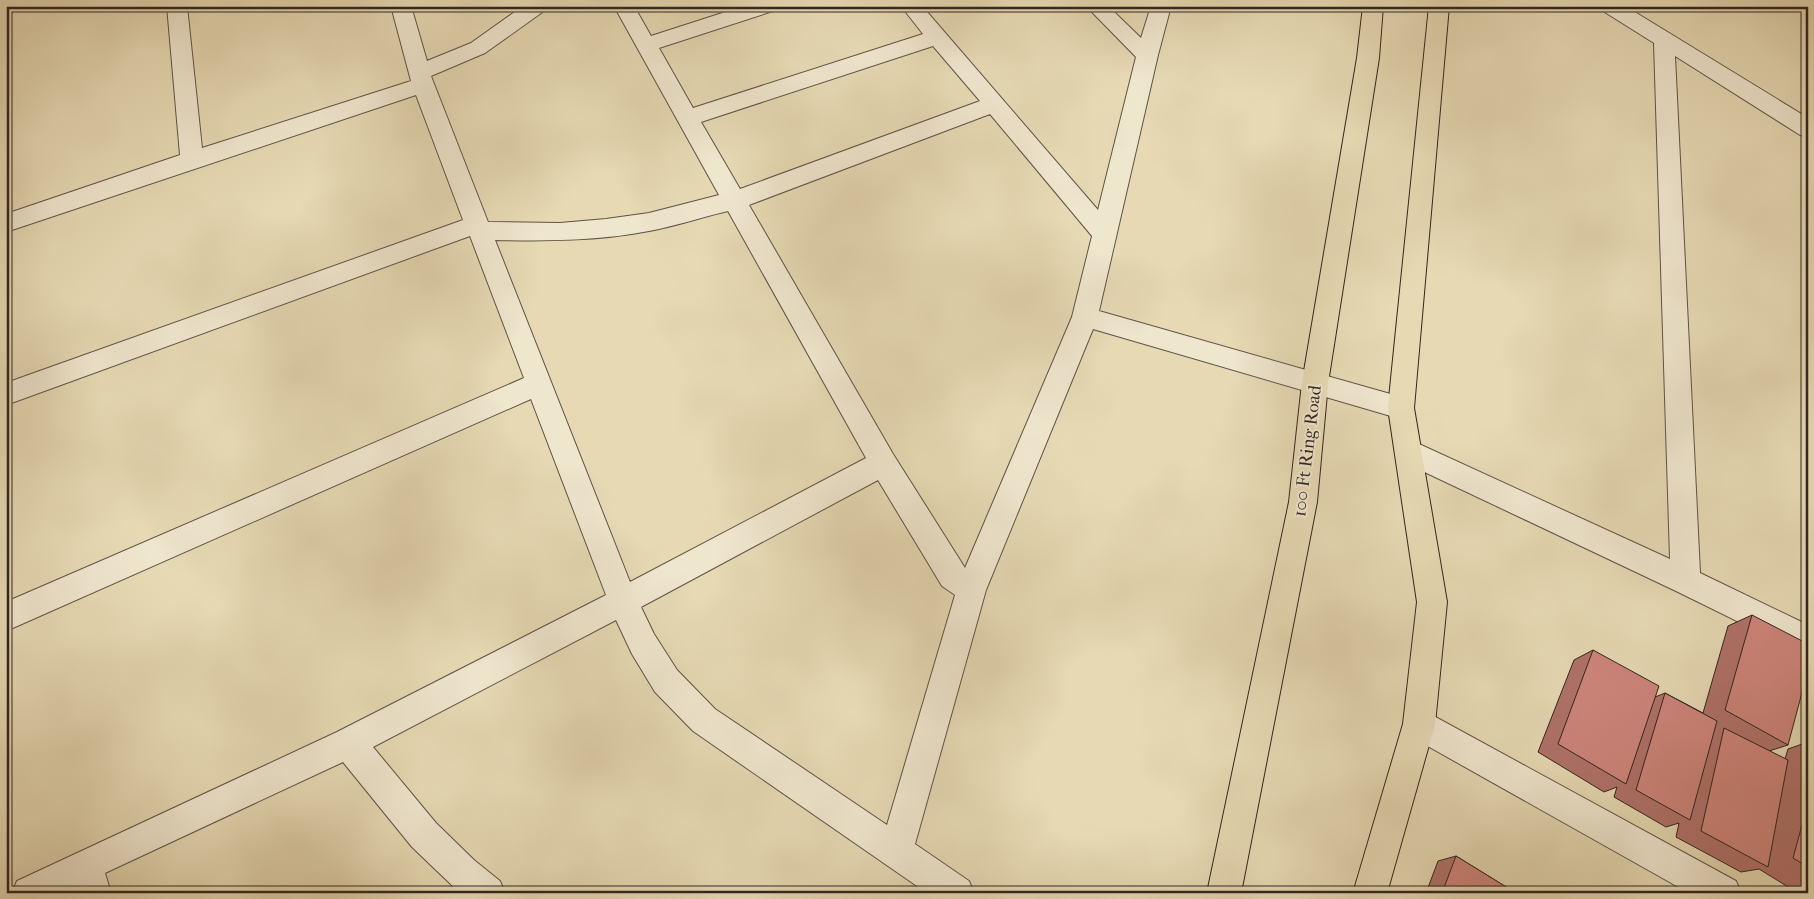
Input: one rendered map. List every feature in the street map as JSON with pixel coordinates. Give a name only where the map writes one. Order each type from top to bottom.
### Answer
[{"type":"main road","name":"100 Ft Ring Road","points":[[1224,893],[1303,502],[1316,383],[1368,58],[1373,6]]},
{"type":"main road","points":[[1370,893],[1419,724],[1432,602],[1401,408],[1439,6]]},
{"type":"street","points":[[177,6],[192,160]]},
{"type":"street","points":[[401,6],[421,79],[623,601],[643,644],[666,681],[704,720],[958,893]]},
{"type":"street","points":[[6,223],[421,79],[478,48],[537,6]]},
{"type":"street","points":[[624,6],[736,200],[883,463],[952,576],[971,590]]},
{"type":"street","points":[[646,44],[766,6]]},
{"type":"street","points":[[911,6],[1104,233]]},
{"type":"street","points":[[1096,6],[1147,55]]},
{"type":"street","points":[[896,852],[971,590],[1085,317],[1160,6]]},
{"type":"street","points":[[1610,6],[1808,129]]},
{"type":"street","points":[[688,118],[937,37]]},
{"type":"street","points":[[1664,39],[1686,581]]},
{"type":"street","points":[[6,394],[478,227],[560,232],[649,222],[736,200],[994,104]]},
{"type":"street","points":[[1085,317],[1401,408]]},
{"type":"street","points":[[6,617],[540,383]]},
{"type":"street","points":[[1409,452],[1686,581],[1808,642]]},
{"type":"street","points":[[29,893],[89,879],[623,601],[883,463]]},
{"type":"street","points":[[1419,724],[1719,891]]},
{"type":"street","points":[[348,743],[424,835],[462,872],[488,893]]},
{"type":"building","points":[[1752,615],[1808,644],[1808,670],[1788,745],[1725,710]]},
{"type":"building","points":[[1593,650],[1659,686],[1626,784],[1558,744]]},
{"type":"building","points":[[1665,693],[1717,721],[1690,820],[1636,790]]},
{"type":"building","points":[[1724,728],[1788,760],[1768,867],[1701,831]]},
{"type":"building","points":[[1808,803],[1808,867],[1793,858]]},
{"type":"building","points":[[1456,856],[1516,893],[1442,893]]}]
